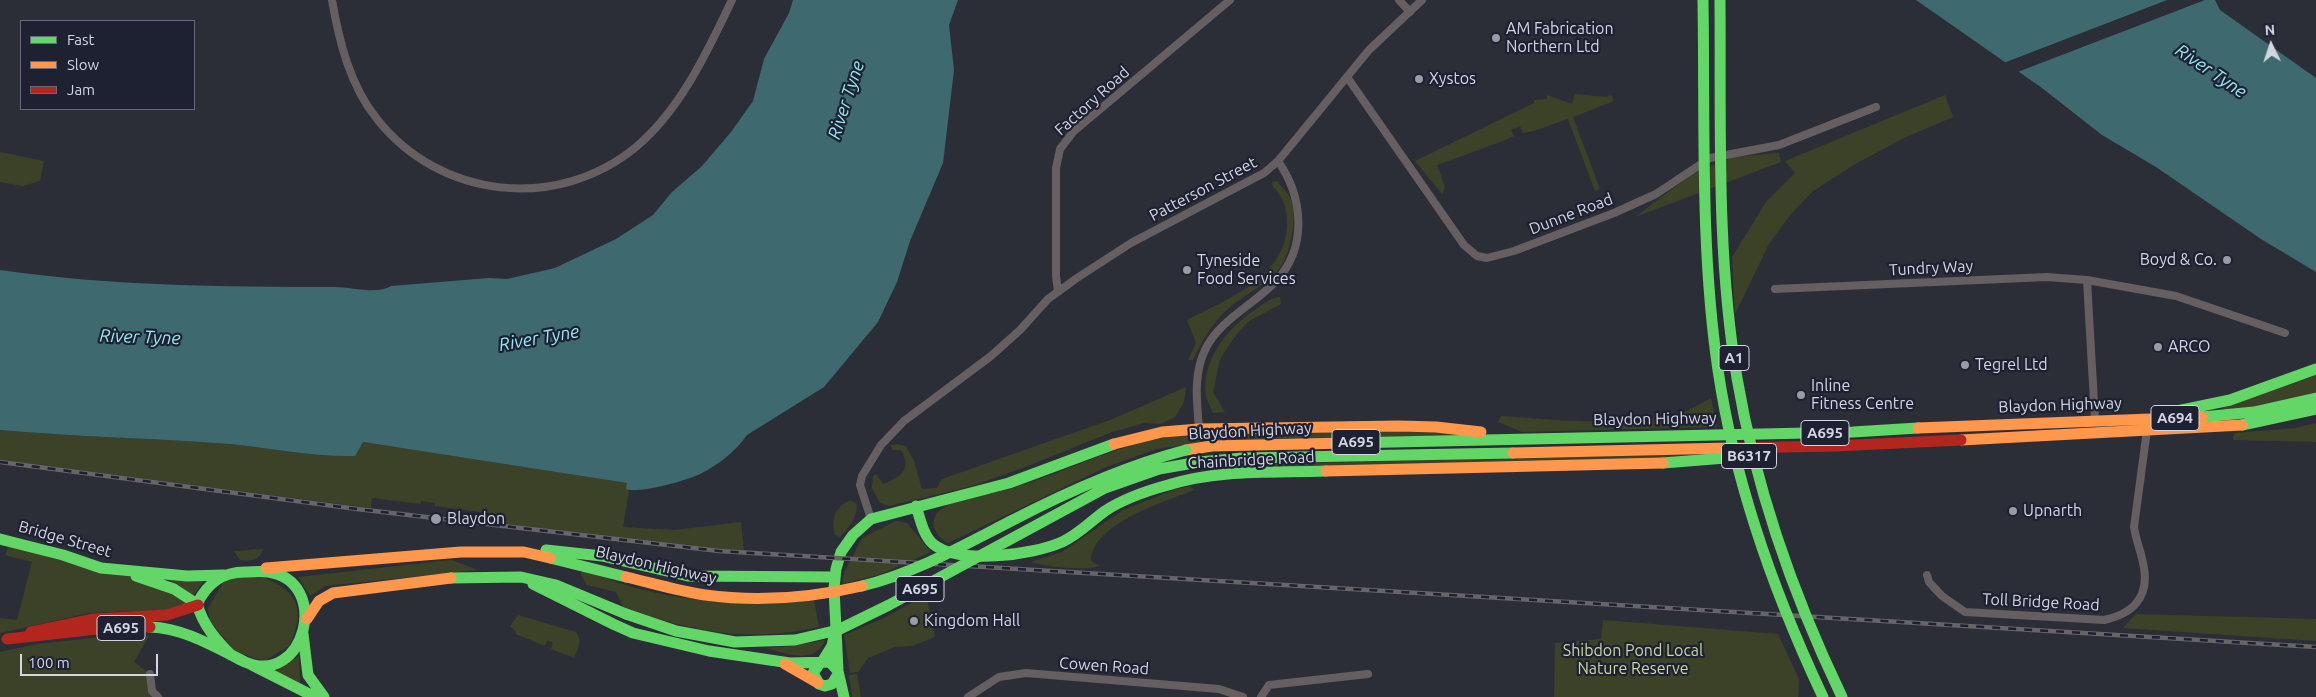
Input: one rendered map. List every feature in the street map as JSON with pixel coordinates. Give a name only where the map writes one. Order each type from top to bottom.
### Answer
[{"type":"main road","name":"A1","points":[[1703,0],[1706,242],[1712,322],[1719,374],[1742,484],[1759,542],[1790,627],[1823,697]]},
{"type":"main road","name":"A1","points":[[1720,0],[1724,263],[1730,328],[1742,408],[1756,472],[1788,577],[1813,639],[1842,697]]},
{"type":"main road","name":"A695","points":[[2125,419],[2190,410],[2233,398],[2315,370]]},
{"type":"main road","name":"Blaydon Highway","points":[[249,571],[461,552],[524,552],[579,564],[626,578],[714,596],[792,597],[845,590],[879,581],[934,559],[1118,470],[1156,457],[1212,446],[1853,432],[2238,414],[2316,398]]},
{"type":"main road","name":"Blaydon Highway","points":[[307,620],[319,601],[333,593],[449,578],[521,577],[556,585],[626,614],[676,631],[735,642],[795,640],[838,630],[889,605],[1105,488],[1159,469],[1199,462],[1243,458],[1835,446],[2249,424],[2316,409]]},
{"type":"main road","points":[[830,697],[813,673],[834,641],[836,623],[834,577],[836,559],[854,531],[871,519],[1009,482],[1118,442],[1162,432],[1199,429],[1400,426],[1436,427],[1526,438]]},
{"type":"main road","name":"Chainbridge Road","points":[[916,506],[931,543],[943,551],[984,555],[1016,555],[1041,550],[1063,542],[1117,504],[1182,479],[1217,474],[1663,463],[1718,460],[1835,446]]},
{"type":"main road","name":"Bridge Street","points":[[0,540],[63,555],[102,568],[187,576],[224,575]]},
{"type":"main road","points":[[524,552],[552,550],[602,556],[688,576],[834,577]]},
{"type":"main road","points":[[315,697],[231,655],[206,626],[197,605],[212,581],[224,575],[262,570],[290,580],[303,600],[307,620],[304,634],[305,668],[308,679],[312,686],[324,697]]},
{"type":"main road","name":"Bridge Street","points":[[122,571],[174,589],[197,605]]},
{"type":"main road","points":[[521,577],[538,588],[633,633],[686,647],[781,662],[800,664],[830,662],[838,673]]},
{"type":"main road","name":"A695","points":[[3,640],[56,625],[86,619],[117,616],[164,618],[176,616],[197,605]]},
{"type":"main road","points":[[836,623],[840,640],[838,673],[844,697]]},
{"type":"main road","name":"A695","points":[[3,640],[117,629],[150,628],[174,630],[231,655]]},
{"type":"main road","points":[[250,664],[264,666],[281,660],[295,649],[304,634]]},
{"type":"main road","points":[[781,662],[820,684],[832,684],[838,673]]},
{"type":"street","points":[[332,0],[337,29],[353,76],[368,106],[388,132],[412,154],[446,174],[486,186],[520,190],[554,186],[584,177],[609,165],[636,147],[658,126],[679,99],[710,45],[732,0]]},
{"type":"street","name":"Factory Road","points":[[1058,292],[1056,276],[1056,168],[1060,149],[1073,132],[1230,0]]},
{"type":"street","points":[[1399,0],[1410,12]]},
{"type":"street","name":"Patterson Street","points":[[871,519],[860,485],[862,476],[881,445],[904,421],[991,356],[1020,330],[1048,299],[1058,292],[1131,243],[1254,180],[1278,161],[1369,50],[1422,0]]},
{"type":"street","name":"Dunne Road","points":[[1347,77],[1464,245],[1477,256],[1487,258],[1614,213],[1656,194],[1710,158],[1779,145],[1876,107]]},
{"type":"street","points":[[1199,429],[1198,374],[1206,348],[1222,326],[1276,282],[1284,272],[1296,242],[1299,221],[1297,202],[1290,180],[1278,161]]},
{"type":"street","name":"Tundry Way","points":[[1775,289],[2047,277],[2088,280],[2176,296],[2285,333]]},
{"type":"street","points":[[2088,280],[2095,420]]},
{"type":"street","name":"Toll Bridge Road","points":[[1927,575],[1929,582],[1942,596],[1965,612],[2104,620],[2126,613],[2141,596],[2145,583],[2144,567],[2136,542],[2134,527],[2147,430]]},
{"type":"street","name":"Cowen Road","points":[[968,697],[999,677],[1026,673],[1219,689],[1243,697]]},
{"type":"street","points":[[150,674],[152,691],[158,697]]},
{"type":"street","points":[[1261,697],[1269,685],[1368,674]]},
{"type":"green space","points":[[1575,94],[1606,97],[1611,95],[1614,101],[1573,117],[1600,189],[1595,191],[1568,119],[1523,133],[1520,126],[1511,130],[1514,136],[1437,165],[1445,187],[1442,194],[1415,161],[1534,103],[1534,100],[1547,99],[1547,95],[1572,104]]},
{"type":"green space","points":[[1945,95],[1953,117],[1906,137],[1857,163],[1813,191],[1790,215],[1769,244],[1735,314],[1732,257],[1766,202],[1795,173],[1785,161]]},
{"type":"green space","points":[[0,152],[44,161],[40,181],[23,186],[0,182]]},
{"type":"green space","points":[[1779,153],[1781,162],[1635,217],[1692,174],[1733,157]]},
{"type":"green space","points":[[1277,181],[1289,196],[1293,212],[1294,222],[1291,242],[1285,259],[1270,278],[1236,302],[1218,319],[1208,332],[1193,360],[1188,360],[1196,343],[1187,320],[1236,295],[1266,272],[1277,259],[1284,243],[1287,224],[1284,204],[1280,195],[1273,187],[1272,182]]},
{"type":"green space","points":[[1280,297],[1281,304],[1249,321],[1236,335],[1220,359],[1213,392],[1225,412],[1213,413],[1207,397],[1206,382],[1212,358],[1218,347],[1243,318],[1266,302]]},
{"type":"green space","points":[[2316,375],[2316,392],[2253,407],[2239,409],[2222,408]]},
{"type":"green space","points":[[1186,387],[1184,402],[1175,417],[1161,424],[1144,423],[1112,432],[972,486],[889,506],[880,503],[872,488],[873,476],[876,474],[883,484],[895,479],[905,468],[901,450],[892,450],[891,445],[906,446],[914,461],[922,489],[937,488],[942,479],[1110,420]]},
{"type":"green space","points":[[1711,398],[1717,427],[1522,432],[1498,422],[1501,416],[1594,422],[1642,420],[1684,412]]},
{"type":"green space","points":[[2316,423],[2316,442],[2233,440],[2234,433],[2295,428]]},
{"type":"green space","points":[[0,430],[229,444],[338,456],[354,456],[363,442],[627,483],[629,490],[623,527],[675,530],[741,522],[744,552],[541,530],[503,523],[503,515],[435,506],[435,503],[421,501],[421,504],[372,498],[371,508],[0,460]]},
{"type":"green space","points":[[1451,432],[1463,435],[1206,442],[1156,449],[1104,468],[948,543],[937,534],[934,526],[935,517],[938,512],[950,504],[966,498],[1020,486],[1108,453],[1152,440],[1201,434]]},
{"type":"green space","points":[[1658,455],[1722,456],[1208,470],[1208,466]]},
{"type":"green space","points":[[1190,486],[1194,490],[1132,516],[1116,525],[1103,536],[1094,548],[1091,561],[1100,566],[1066,568],[1031,562],[1062,552],[1123,510],[1176,489]]},
{"type":"green space","points":[[850,500],[857,504],[856,514],[840,537],[835,535],[835,514],[841,506]]},
{"type":"green space","points":[[896,521],[907,523],[931,552],[881,574],[842,584],[844,573],[862,538]]},
{"type":"green space","points":[[11,541],[124,573],[198,605],[184,616],[132,611],[89,613],[0,633],[0,618],[17,620],[32,562],[5,555]]},
{"type":"green space","points":[[263,549],[260,556],[247,561],[240,560],[234,551]]},
{"type":"green space","points":[[451,560],[478,570],[325,586],[310,596],[298,577]]},
{"type":"green space","points":[[582,570],[632,587],[700,600],[769,603],[814,600],[819,627],[766,634],[742,634],[697,629],[623,607],[616,592],[587,585],[581,575]]},
{"type":"green space","points":[[259,576],[272,581],[290,594],[295,602],[297,611],[297,621],[289,646],[266,660],[256,659],[234,650],[210,621],[208,608],[223,583],[231,578]]},
{"type":"green space","points":[[167,579],[205,579],[193,596],[179,585]]},
{"type":"green space","points":[[926,595],[935,637],[912,646],[895,647],[868,658],[858,672],[850,673],[844,635],[884,618]]},
{"type":"green space","points":[[2136,614],[2316,619],[2316,641],[2123,628]]},
{"type":"green space","points":[[518,615],[576,632],[579,642],[574,658],[551,649],[553,643],[547,640],[545,646],[516,634],[510,626]]},
{"type":"green space","name":"Shibdon Pond Local Nature Reserve","points":[[1603,620],[1778,634],[1799,679],[1798,697],[1554,697],[1555,643],[1601,639]]},
{"type":"green space","points":[[119,635],[149,636],[134,662],[150,674],[158,697],[0,697],[0,652],[37,644]]},
{"type":"green space","points":[[825,640],[814,653],[807,655],[790,655],[765,648],[792,646]]},
{"type":"green space","points":[[299,656],[300,683],[274,671]]},
{"type":"green space","points":[[857,674],[861,697],[852,697],[849,675]]},
{"type":"water","name":"River Tyne","points":[[793,0],[958,0],[949,25],[954,70],[943,163],[910,241],[897,282],[878,322],[824,387],[747,435],[733,452],[708,470],[676,482],[653,488],[633,490],[626,489],[627,483],[363,442],[355,456],[339,456],[229,444],[0,430],[0,270],[125,282],[209,286],[335,287],[379,290],[391,286],[489,278],[507,279],[555,268],[616,239],[653,215],[672,192],[702,166],[731,132],[753,101],[764,59],[789,13]]},
{"type":"water","name":"River Tyne","points":[[1916,0],[2215,0],[2220,10],[2316,78],[2316,272],[2261,239],[2156,167],[2102,135],[2042,88]]},
{"type":"pier","points":[[2167,0],[2205,0],[2015,73],[2001,64]]},
{"type":"railway","points":[[0,462],[357,509],[719,551],[2316,647]]},
{"type":"traffic: fast","points":[[1703,0],[1704,185],[1708,278],[1712,324],[1725,413],[1758,538],[1788,618],[1823,697]]},
{"type":"traffic: fast","points":[[1720,0],[1720,142],[1723,237],[1730,331],[1737,378],[1755,461],[1778,541],[1792,581],[1842,697]]},
{"type":"traffic: fast","points":[[2177,411],[2230,400],[2316,369]]},
{"type":"traffic: fast","points":[[2202,417],[2254,412],[2316,398]]},
{"type":"traffic: fast","points":[[2242,425],[2316,409]]},
{"type":"traffic: fast","points":[[1347,443],[1853,432],[1918,428]]},
{"type":"traffic: fast","points":[[838,671],[834,588],[836,569],[841,552],[853,535],[871,519],[1009,483],[1114,444]]},
{"type":"traffic: fast","points":[[862,586],[920,566],[1034,509],[1098,480],[1163,456],[1186,450]]},
{"type":"traffic: fast","points":[[1199,462],[1243,458],[1513,453]]},
{"type":"traffic: fast","points":[[1663,463],[1763,455]]},
{"type":"traffic: fast","points":[[626,614],[676,631],[735,642],[795,640],[838,630],[889,605],[1105,488],[1159,469],[1199,462]]},
{"type":"traffic: fast","points":[[916,506],[924,531],[933,544],[960,554],[996,556],[1033,551],[1062,542],[1119,503],[1151,490],[1187,480],[1226,474],[1326,471]]},
{"type":"traffic: fast","points":[[0,539],[63,555],[101,568],[187,576],[224,575]]},
{"type":"traffic: fast","points":[[546,550],[602,556],[688,576],[834,577]]},
{"type":"traffic: fast","points":[[550,558],[626,577]]},
{"type":"traffic: fast","points":[[150,627],[163,628],[187,635],[245,662],[266,666],[283,660],[296,647],[303,630],[305,611],[300,594],[288,580],[268,572],[236,573],[216,580],[205,591],[197,604],[200,612],[211,632],[231,655]]},
{"type":"traffic: fast","points":[[136,576],[174,589],[197,604]]},
{"type":"traffic: fast","points":[[451,578],[521,577],[556,585],[626,614]]},
{"type":"traffic: fast","points":[[533,584],[613,624]]},
{"type":"traffic: fast","points":[[613,624],[633,633],[709,651],[790,663],[830,662],[838,671],[844,697]]},
{"type":"traffic: fast","points":[[822,662],[832,646],[835,632]]},
{"type":"traffic: fast","points":[[303,634],[308,675],[324,697]]},
{"type":"traffic: fast","points":[[820,663],[813,673],[819,684],[825,686],[832,684],[838,674]]},
{"type":"traffic: fast","points":[[252,665],[315,697]]},
{"type":"traffic: slow","points":[[1918,428],[2202,417]]},
{"type":"traffic: slow","points":[[1961,440],[2242,425]]},
{"type":"traffic: slow","points":[[1114,444],[1162,432],[1199,429],[1400,426]]},
{"type":"traffic: slow","points":[[1400,426],[1436,427],[1481,432]]},
{"type":"traffic: slow","points":[[1186,450],[1212,446],[1347,443]]},
{"type":"traffic: slow","points":[[1513,453],[1730,448]]},
{"type":"traffic: slow","points":[[1326,471],[1663,463]]},
{"type":"traffic: slow","points":[[266,568],[461,552],[524,552],[550,558]]},
{"type":"traffic: slow","points":[[626,577],[705,595],[744,598],[804,596],[862,586]]},
{"type":"traffic: slow","points":[[307,619],[319,601],[333,593],[451,578]]},
{"type":"traffic: slow","points":[[785,664],[818,683]]},
{"type":"traffic: jam","points":[[1730,448],[1835,446],[1961,440]]},
{"type":"traffic: jam","points":[[31,632],[94,619],[167,615],[198,605]]},
{"type":"traffic: jam","points":[[7,639],[115,627],[150,627]]},
{"type":"place","name":"AM Fabrication Northern Ltd","points":[[1496,38]]},
{"type":"place","name":"Xystos","points":[[1419,79]]},
{"type":"place","name":"Boyd & Co.","points":[[2227,260]]},
{"type":"place","name":"Tyneside Food Services","points":[[1187,270]]},
{"type":"place","name":"ARCO","points":[[2158,347]]},
{"type":"place","name":"Tegrel Ltd","points":[[1965,365]]},
{"type":"place","name":"Inline Fitness Centre","points":[[1801,395]]},
{"type":"place","name":"Upnarth","points":[[2013,511]]},
{"type":"place","name":"Blaydon","points":[[436,519]]},
{"type":"place","name":"Kingdom Hall","points":[[914,621]]}]
